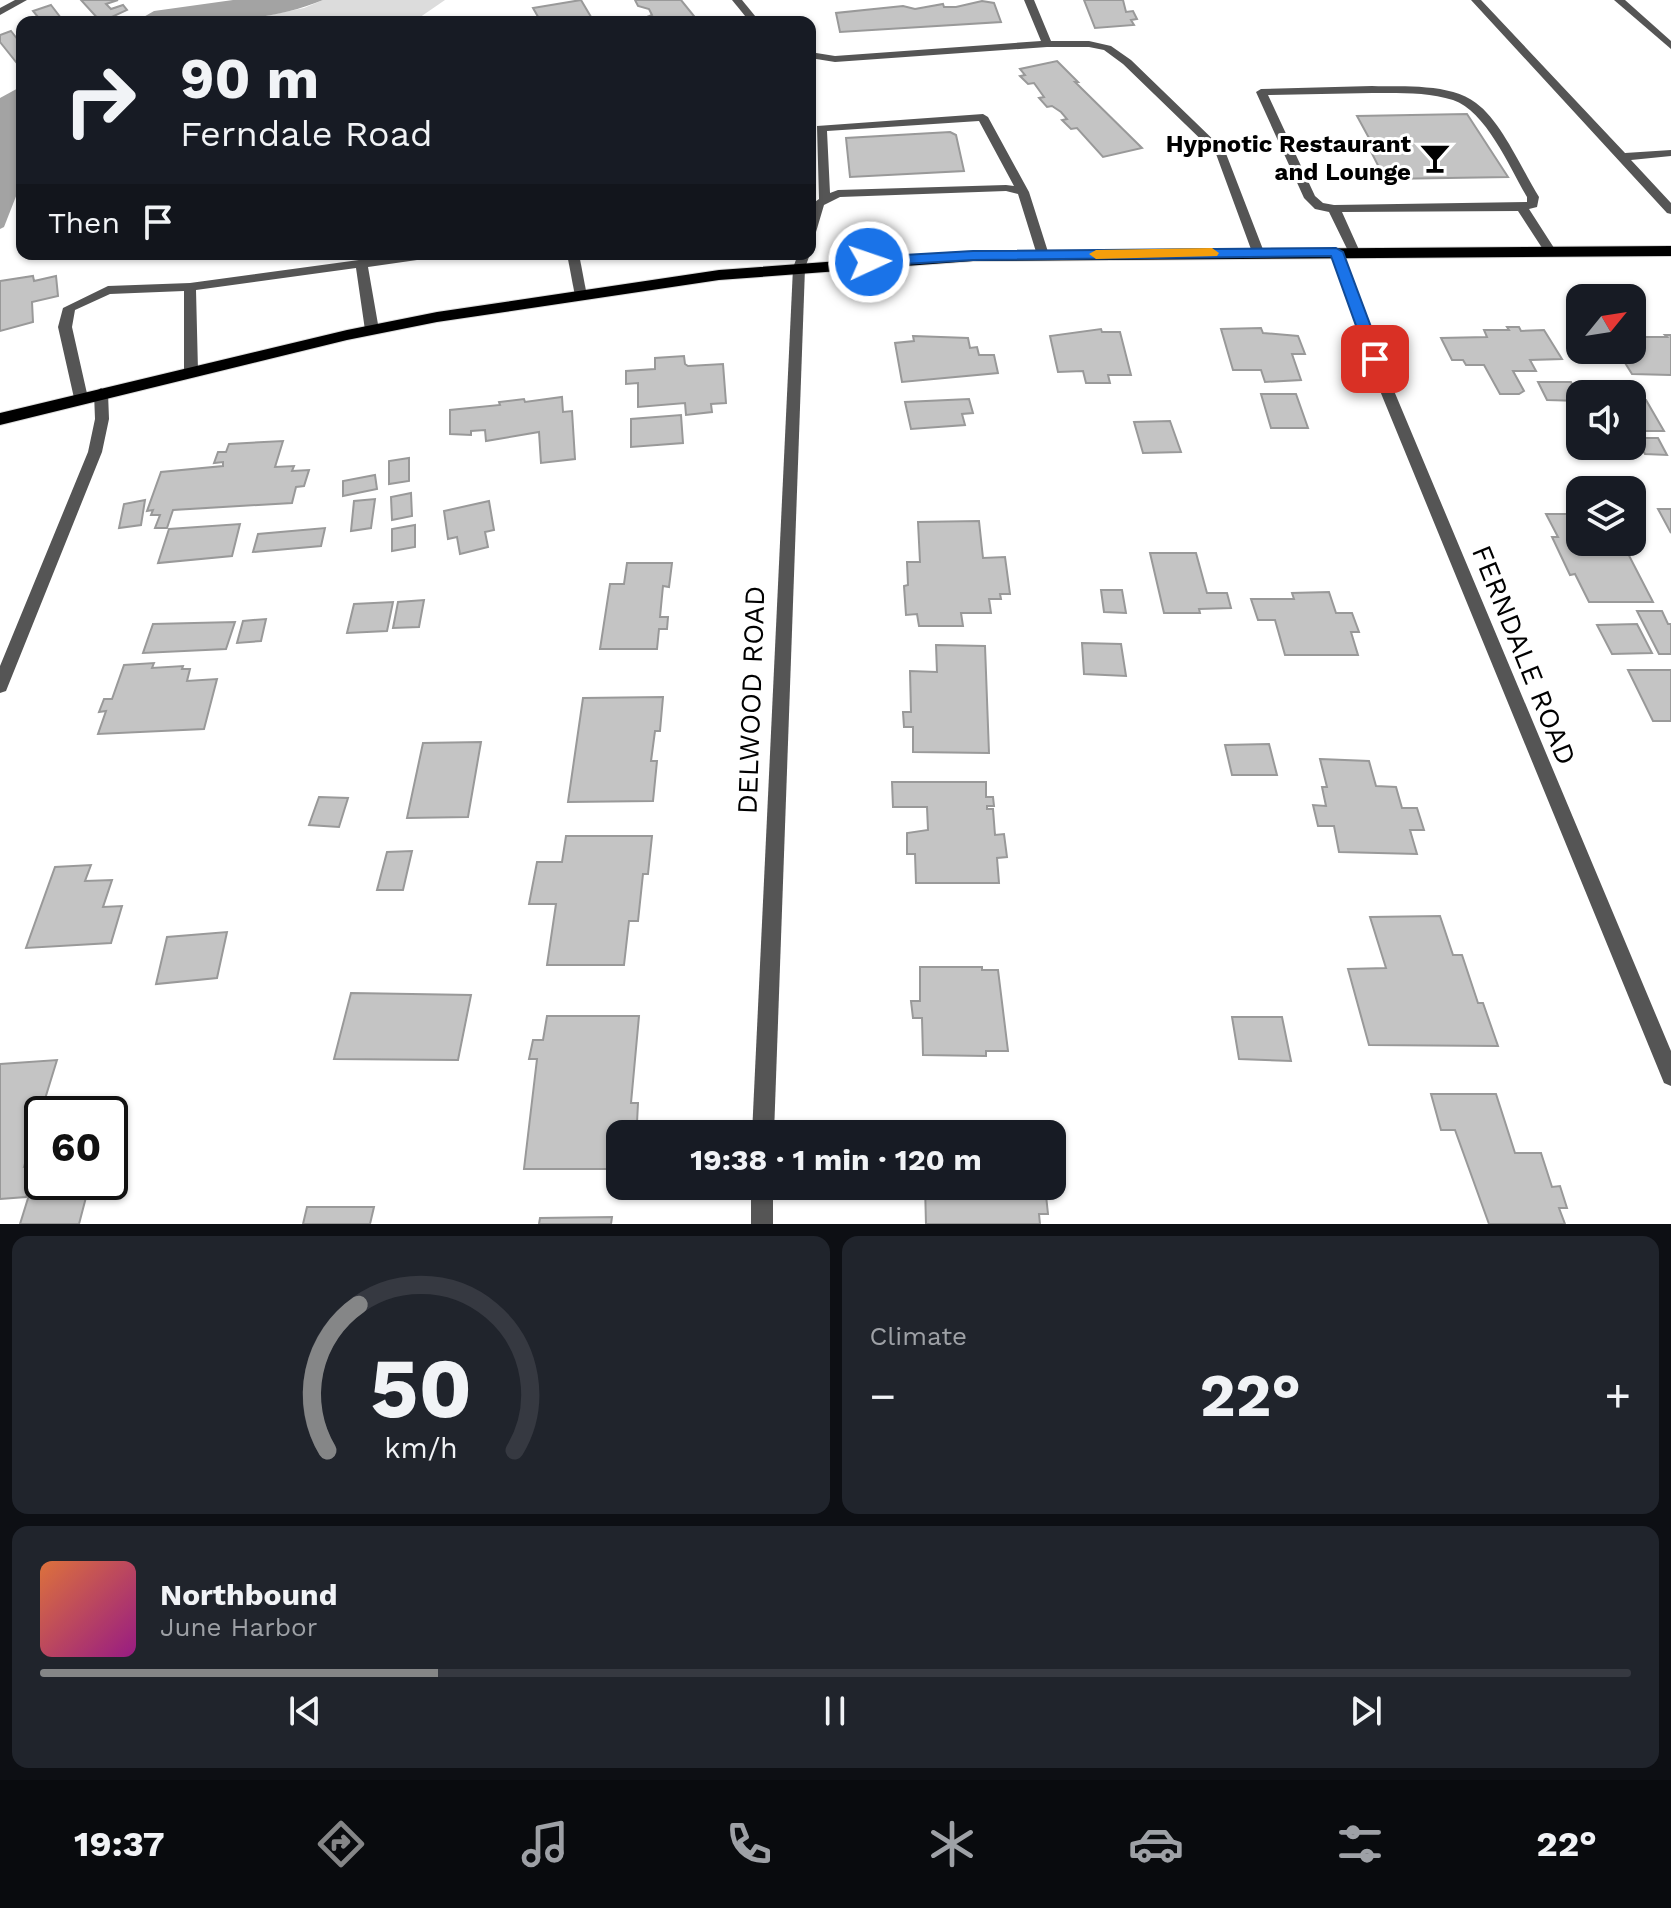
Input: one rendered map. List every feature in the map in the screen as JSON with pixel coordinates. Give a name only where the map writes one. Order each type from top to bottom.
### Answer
[{"type":"main road","points":[[0,419],[191,371],[437,317],[802,261],[1258,252],[1671,251]]},
{"type":"street","points":[[0,12],[22,0]]},
{"type":"street","points":[[737,0],[750,16]]},
{"type":"street","points":[[1029,0],[1047,44]]},
{"type":"street","points":[[1476,0],[1671,210]]},
{"type":"street","points":[[1619,0],[1671,46]]},
{"type":"street","points":[[816,56],[835,59],[1047,44],[1089,44],[1107,48],[1127,62],[1221,153],[1258,252]]},
{"type":"street","points":[[1430,91],[1458,96],[1477,109],[1533,197],[1533,204],[1522,207],[1334,209],[1319,206],[1310,198],[1261,92],[1430,91]]},
{"type":"street","points":[[825,200],[821,128],[983,117],[1023,192],[1043,255]]},
{"type":"street","points":[[1622,157],[1671,153]]},
{"type":"street","points":[[816,213],[819,203],[838,194],[1006,188],[1023,192]]},
{"type":"street","points":[[1522,207],[1550,251]]},
{"type":"street","points":[[1334,209],[1354,252]]},
{"type":"street","name":"FERNDALE ROAD","points":[[1336,252],[1385,386],[1671,1076]]},
{"type":"street","points":[[81,398],[65,327],[69,308],[108,290],[190,287],[372,260]]},
{"type":"street","points":[[574,260],[581,296]]},
{"type":"street","name":"DELWOOD ROAD","points":[[764,1120],[802,261]]},
{"type":"street","points":[[361,263],[372,330]]},
{"type":"street","points":[[190,287],[191,371]]},
{"type":"street","points":[[0,686],[95,452],[102,419],[101,393]]},
{"type":"street","points":[[762,1200],[762,1224]]},
{"type":"shaded area","points":[[233,0],[323,0],[266,16],[145,16],[154,11]]},
{"type":"shaded area","points":[[323,0],[445,0],[422,16],[265,16],[304,8]]},
{"type":"shaded area","points":[[16,89],[16,196],[4,227],[0,229],[0,98]]},
{"type":"building","points":[[81,0],[118,0],[106,4],[111,9],[123,5],[127,10],[114,16],[96,16]]},
{"type":"building","points":[[581,0],[590,16],[538,16],[533,8]]},
{"type":"building","points":[[635,0],[681,0],[694,16],[650,16],[652,15],[649,9],[638,6]]},
{"type":"building","points":[[1084,0],[1123,0],[1126,12],[1133,11],[1137,19],[1131,20],[1134,25],[1095,28]]},
{"type":"building","points":[[982,1],[994,3],[1001,22],[840,32],[836,13],[903,6],[915,9],[943,4],[944,7],[956,7]]},
{"type":"building","points":[[51,5],[59,16],[37,16],[33,11]]},
{"type":"building","points":[[11,31],[16,37],[16,62],[0,42],[0,35]]},
{"type":"building","points":[[1057,61],[1142,148],[1103,157],[1077,128],[1071,129],[1062,120],[1067,119],[1061,112],[1052,106],[1047,107],[1039,98],[1044,97],[1034,83],[1028,84],[1020,76],[1025,75],[1020,69]]},
{"type":"building","name":"Hypnotic Restaurant and Lounge","points":[[1467,114],[1508,177],[1385,179],[1364,138],[1369,138],[1357,116]]},
{"type":"building","points":[[950,132],[956,135],[964,171],[850,177],[846,138]]},
{"type":"building","points":[[33,276],[34,281],[56,276],[58,296],[32,302],[33,322],[0,331],[0,281]]},
{"type":"building","points":[[1507,327],[1519,327],[1521,331],[1544,330],[1562,359],[1530,360],[1536,371],[1513,371],[1524,391],[1519,394],[1500,394],[1484,365],[1466,365],[1463,360],[1452,360],[1441,338],[1487,337],[1484,330],[1509,330]]},
{"type":"building","points":[[1261,328],[1263,333],[1298,336],[1305,354],[1292,354],[1301,380],[1265,382],[1261,370],[1233,370],[1221,329]]},
{"type":"building","points":[[1101,329],[1102,332],[1120,332],[1131,375],[1108,375],[1110,383],[1086,383],[1083,371],[1058,372],[1050,336]]},
{"type":"building","points":[[1665,335],[1671,335],[1671,375],[1632,374],[1626,364],[1646,364],[1646,337],[1667,337]]},
{"type":"building","points":[[913,336],[968,338],[970,348],[977,347],[979,355],[994,355],[998,373],[902,382],[895,343],[914,341]]},
{"type":"building","points":[[684,356],[688,366],[723,364],[726,403],[711,404],[712,412],[686,415],[685,403],[638,407],[638,383],[626,384],[626,371],[655,369],[655,358]]},
{"type":"building","points":[[1538,382],[1566,382],[1566,401],[1547,400]]},
{"type":"building","points":[[1261,394],[1296,394],[1308,428],[1271,428]]},
{"type":"building","points":[[562,397],[563,412],[572,411],[575,459],[541,463],[539,432],[486,441],[485,430],[471,431],[471,435],[450,434],[450,410]]},
{"type":"building","points":[[969,399],[973,413],[962,414],[965,425],[911,429],[905,402]]},
{"type":"building","points":[[1646,400],[1664,431],[1646,431]]},
{"type":"building","points":[[681,415],[683,443],[631,447],[631,419]]},
{"type":"building","points":[[1170,421],[1181,452],[1143,453],[1134,422]]},
{"type":"building","points":[[1646,438],[1658,438],[1667,455],[1646,454]]},
{"type":"building","points":[[283,441],[275,467],[294,466],[292,471],[309,470],[304,486],[296,487],[292,503],[173,510],[167,528],[155,528],[160,515],[151,515],[153,510],[147,511],[161,472],[223,466],[223,462],[214,463],[218,452],[226,452],[229,444]]},
{"type":"building","points":[[409,458],[409,481],[389,484],[389,461]]},
{"type":"building","points":[[375,475],[377,489],[343,496],[343,481]]},
{"type":"building","points":[[411,493],[412,516],[392,520],[391,497]]},
{"type":"building","points":[[375,499],[371,528],[351,531],[354,501]]},
{"type":"building","points":[[145,500],[141,525],[119,528],[124,504]]},
{"type":"building","points":[[489,501],[494,530],[485,532],[488,547],[460,554],[457,537],[448,539],[444,511]]},
{"type":"building","points":[[1658,509],[1671,509],[1671,533]]},
{"type":"building","points":[[1546,514],[1566,514],[1566,556],[1629,556],[1653,602],[1589,602],[1575,574],[1570,575],[1552,537],[1558,537]]},
{"type":"building","points":[[979,521],[983,558],[1005,557],[1010,594],[1000,594],[1001,599],[989,599],[991,613],[961,613],[963,626],[919,626],[917,614],[906,615],[904,586],[908,585],[907,562],[920,562],[918,522]]},
{"type":"building","points":[[240,524],[232,556],[158,563],[169,529]]},
{"type":"building","points":[[415,525],[415,547],[392,551],[392,529]]},
{"type":"building","points":[[325,528],[321,546],[253,552],[258,534]]},
{"type":"building","points":[[1150,553],[1196,553],[1207,593],[1227,593],[1231,608],[1199,609],[1200,613],[1164,613]]},
{"type":"building","points":[[627,563],[672,563],[669,587],[663,586],[660,617],[668,617],[667,629],[659,629],[657,649],[600,649],[610,584],[624,584]]},
{"type":"building","points":[[1101,590],[1122,590],[1126,613],[1104,612]]},
{"type":"building","points":[[1329,592],[1336,613],[1352,613],[1359,632],[1351,632],[1358,655],[1285,655],[1275,620],[1258,620],[1251,599],[1294,599],[1292,593]]},
{"type":"building","points":[[424,600],[419,627],[393,628],[398,602]]},
{"type":"building","points":[[393,602],[387,631],[347,633],[354,604]]},
{"type":"building","points":[[1637,611],[1662,611],[1668,624],[1671,624],[1671,654],[1659,654]]},
{"type":"building","points":[[266,619],[261,641],[237,643],[243,621]]},
{"type":"building","points":[[235,622],[226,649],[143,653],[153,624]]},
{"type":"building","points":[[1637,624],[1652,653],[1612,654],[1597,625]]},
{"type":"building","points":[[1082,643],[1121,644],[1126,676],[1084,674]]},
{"type":"building","points":[[936,645],[985,646],[989,753],[913,752],[913,727],[904,727],[903,712],[911,712],[910,671],[937,672]]},
{"type":"building","points":[[154,663],[152,668],[183,666],[182,669],[190,669],[187,681],[217,679],[204,729],[98,734],[106,711],[99,712],[104,699],[112,699],[124,665]]},
{"type":"building","points":[[1628,670],[1671,670],[1671,721],[1653,721]]},
{"type":"building","points":[[663,697],[660,731],[655,731],[651,761],[657,761],[653,801],[568,802],[583,698]]},
{"type":"building","points":[[481,742],[468,817],[407,818],[423,743]]},
{"type":"building","points":[[1269,744],[1277,775],[1232,775],[1225,745]]},
{"type":"building","points":[[1320,759],[1369,761],[1376,786],[1396,787],[1402,808],[1417,808],[1424,830],[1410,830],[1417,854],[1339,852],[1334,826],[1318,826],[1313,805],[1326,806],[1322,787],[1327,787]]},
{"type":"building","points":[[892,782],[986,782],[986,797],[993,797],[994,806],[987,806],[987,809],[993,809],[995,835],[1004,834],[1007,857],[997,858],[999,883],[916,883],[915,854],[907,854],[907,833],[928,830],[927,807],[893,807]]},
{"type":"building","points":[[319,797],[348,798],[339,827],[309,825]]},
{"type":"building","points":[[566,836],[652,836],[648,874],[643,874],[638,921],[629,921],[624,965],[547,965],[556,904],[529,904],[537,862],[562,862]]},
{"type":"building","points":[[412,851],[403,890],[377,890],[387,852]]},
{"type":"building","points":[[91,865],[85,881],[112,880],[103,907],[122,906],[111,943],[26,948],[55,867]]},
{"type":"building","points":[[1440,916],[1453,955],[1462,955],[1478,1003],[1483,1003],[1498,1046],[1369,1045],[1348,969],[1386,968],[1370,917]]},
{"type":"building","points":[[227,932],[217,978],[156,984],[167,937]]},
{"type":"building","points":[[920,967],[998,970],[1008,1051],[986,1051],[986,1056],[923,1055],[922,1018],[913,1018],[911,1001],[920,1001]]},
{"type":"building","points":[[351,993],[471,995],[458,1060],[334,1059]]},
{"type":"building","points":[[547,1016],[639,1016],[631,1103],[638,1103],[637,1120],[606,1120],[606,1169],[524,1169],[537,1059],[529,1059],[533,1040],[543,1040]]},
{"type":"building","points":[[1232,1017],[1282,1017],[1291,1061],[1239,1059]]},
{"type":"building","points":[[57,1060],[46,1096],[24,1096],[24,1197],[0,1199],[0,1064]]},
{"type":"building","points":[[1431,1094],[1496,1094],[1515,1153],[1541,1153],[1552,1187],[1560,1186],[1567,1208],[1559,1208],[1565,1224],[1489,1224],[1455,1130],[1441,1130]]},
{"type":"building","points":[[27,1200],[85,1200],[79,1224],[20,1224]]},
{"type":"building","points":[[925,1200],[1046,1200],[1048,1214],[1039,1214],[1040,1224],[926,1224]]},
{"type":"building","points":[[307,1207],[374,1207],[370,1224],[303,1224]]},
{"type":"building","points":[[612,1217],[611,1224],[539,1224],[540,1218]]},
{"type":"slow traffic","points":[[1096,254],[1212,253]]},
{"type":"place","name":"Hypnotic Restaurant and Lounge","points":[[1435,158]]},
{"type":"route","points":[[869,262],[973,256],[1336,252],[1375,359]]}]
